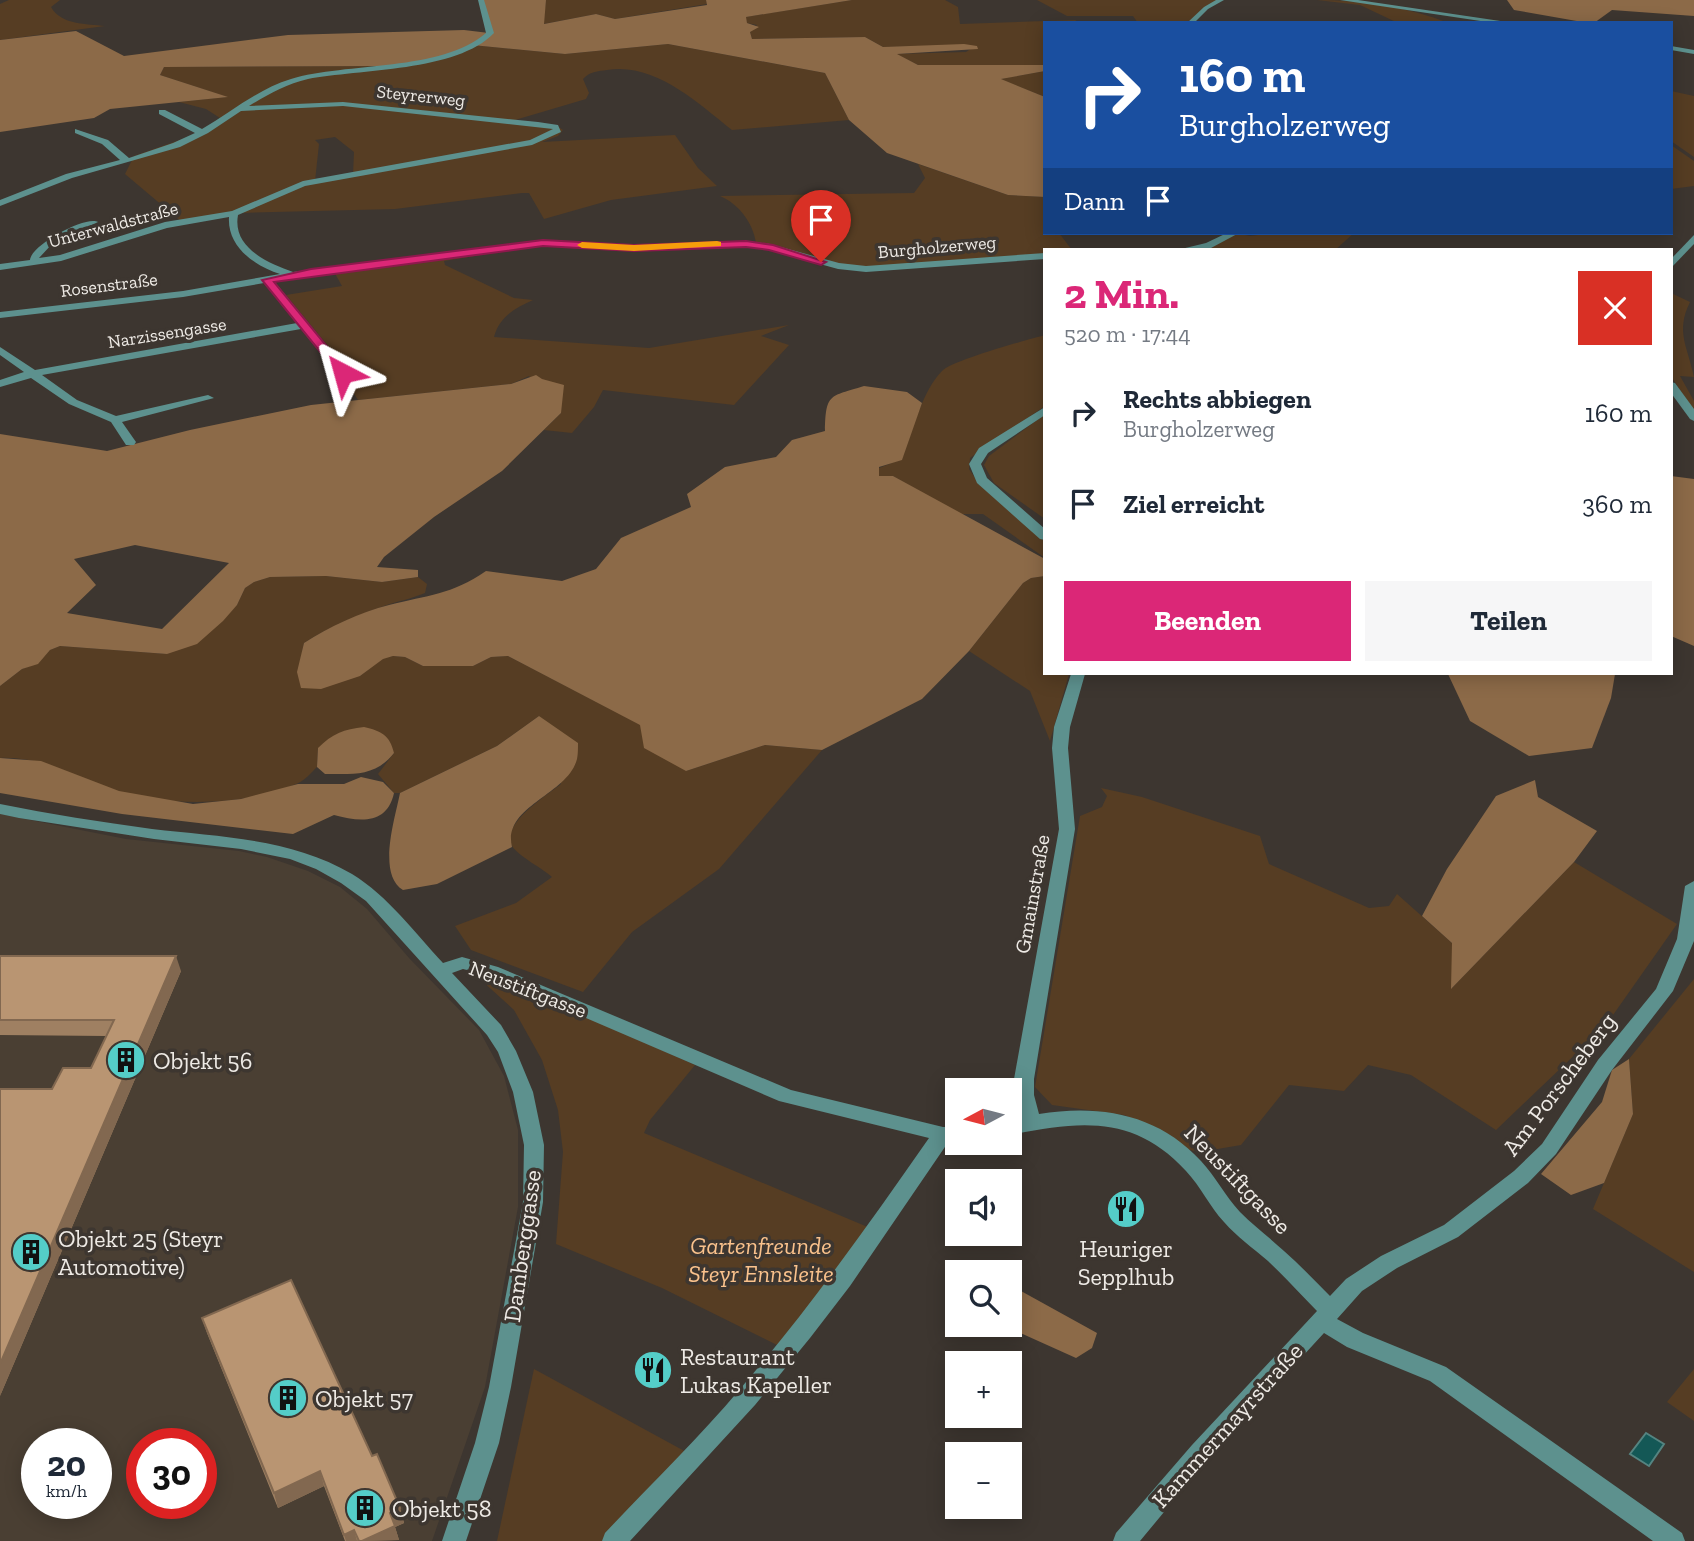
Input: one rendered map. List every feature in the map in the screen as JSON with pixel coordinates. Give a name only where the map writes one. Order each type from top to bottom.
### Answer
[{"type":"street","name":"Steyrerweg","points":[[241,109],[296,79],[436,58],[473,47],[485,40],[490,33],[481,0]]},
{"type":"street","points":[[1192,21],[1206,8],[1220,1],[1232,0]]},
{"type":"street","points":[[1343,0],[1496,21]]},
{"type":"street","points":[[1673,48],[1694,52]]},
{"type":"street","name":"Steyrerweg","points":[[234,213],[303,184],[519,145],[553,135],[558,130],[538,124],[357,105],[321,104],[241,109]]},
{"type":"street","points":[[0,203],[64,178],[169,148],[203,132],[241,109]]},
{"type":"street","points":[[162,112],[196,131],[203,132]]},
{"type":"street","points":[[78,131],[105,142],[126,160]]},
{"type":"street","points":[[234,213],[231,220],[233,228],[253,256],[264,264],[291,275]]},
{"type":"street","name":"Unterwaldstraße","points":[[0,267],[70,256],[164,225],[234,213]]},
{"type":"street","points":[[35,262],[34,256],[44,245],[93,222]]},
{"type":"street","points":[[1195,248],[1208,246],[1230,235]]},
{"type":"street","points":[[1673,263],[1694,238]]},
{"type":"street","name":"Burgholzerweg","points":[[223,288],[291,275],[543,243],[627,248],[746,244],[770,247],[838,266],[866,269],[1043,256]]},
{"type":"street","points":[[267,280],[343,373]]},
{"type":"street","name":"Rosenstraße","points":[[0,315],[223,288]]},
{"type":"street","name":"Narzissengasse","points":[[0,384],[34,373],[305,325]]},
{"type":"street","points":[[0,350],[73,402],[115,420],[130,442]]},
{"type":"street","points":[[1673,389],[1694,417]]},
{"type":"street","points":[[115,420],[208,398]]},
{"type":"street","points":[[1043,411],[983,451],[975,464],[981,480],[1043,534]]},
{"type":"street","name":"Gmainstraße","points":[[1032,1122],[1024,1095],[1024,1079],[1067,829],[1060,748],[1062,727],[1078,675]]},
{"type":"street","name":"Neustiftgasse","points":[[0,808],[121,830],[273,848],[319,862],[354,881],[441,970],[462,963],[475,965],[786,1096],[945,1133]]},
{"type":"street","name":"Am Porscheberg","points":[[1325,1315],[1354,1285],[1371,1273],[1451,1231],[1521,1177],[1549,1149],[1611,1056],[1664,991],[1686,939],[1694,886]]},
{"type":"street","name":"Damberggasse","points":[[441,970],[483,1016],[507,1051],[523,1092],[534,1145],[533,1202],[500,1387],[487,1443],[454,1541]]},
{"type":"street","name":"Neustiftgasse","points":[[1022,1125],[1080,1114],[1115,1120],[1152,1133],[1184,1156],[1231,1216],[1348,1336],[1438,1374],[1673,1541]]},
{"type":"street","points":[[614,1541],[747,1398],[857,1260],[945,1141]]},
{"type":"street","name":"Kammermayrstraße","points":[[1125,1541],[1161,1496],[1325,1315]]},
{"type":"shaded area","points":[[480,0],[546,0],[544,24],[596,14],[615,19],[707,5],[706,0],[852,0],[746,17],[747,23],[759,27],[750,32],[752,39],[865,37],[883,47],[964,44],[977,46],[978,49],[897,54],[918,65],[1043,65],[1043,71],[1001,79],[1043,96],[1043,197],[1008,195],[887,153],[849,120],[825,73],[668,44],[565,54],[472,45],[440,58],[387,66],[164,67],[160,75],[228,97],[110,109],[94,118],[0,132],[0,40],[76,31],[124,56],[288,35],[464,30],[489,33]]},
{"type":"shaded area","points":[[1507,0],[1694,0],[1694,16],[1612,10],[1597,21],[1577,21],[1514,10]]},
{"type":"shaded area","points":[[536,375],[564,385],[561,413],[502,471],[434,517],[384,557],[377,567],[418,570],[418,577],[382,582],[326,576],[270,577],[245,588],[237,605],[197,644],[167,654],[60,646],[50,650],[38,664],[22,669],[0,686],[0,434],[107,451],[190,430],[311,405],[511,384]],"holes":[[[135,545],[229,563],[162,629],[67,613],[96,585],[74,559]]]},
{"type":"shaded area","points":[[864,386],[907,392],[922,403],[902,460],[879,467],[879,476],[893,476],[1043,558],[1043,576],[1031,578],[1023,583],[969,651],[922,699],[822,750],[765,745],[686,771],[644,748],[640,725],[508,656],[491,657],[473,666],[423,666],[405,657],[393,656],[383,659],[360,676],[321,689],[301,688],[297,672],[304,643],[324,631],[378,608],[450,590],[486,571],[562,581],[596,569],[621,538],[691,507],[687,494],[725,467],[776,457],[792,440],[825,431],[829,403],[843,392]]},
{"type":"shaded area","points":[[1673,476],[1694,479],[1694,646],[1673,637]]},
{"type":"shaded area","points":[[1448,675],[1615,675],[1611,698],[1592,748],[1529,756],[1470,721]]},
{"type":"shaded area","points":[[539,716],[578,743],[577,759],[562,782],[517,821],[512,833],[512,847],[437,884],[403,890],[395,882],[389,859],[400,793],[497,746]]},
{"type":"shaded area","points":[[364,727],[380,732],[390,742],[394,753],[387,761],[371,770],[354,774],[325,774],[317,767],[318,748],[323,743],[339,733]]},
{"type":"shaded area","points":[[0,758],[41,761],[119,791],[193,804],[241,799],[298,784],[344,784],[361,777],[383,782],[394,793],[385,811],[379,816],[363,820],[334,815],[293,834],[122,814],[0,793]]},
{"type":"shaded area","points":[[1535,780],[1538,797],[1597,831],[1574,862],[1451,989],[1452,943],[1422,916],[1447,869],[1496,796]]},
{"type":"shaded area","points":[[0,814],[126,839],[239,851],[308,871],[340,887],[367,909],[409,958],[479,1030],[504,1076],[518,1130],[518,1207],[485,1387],[432,1541],[0,1541]]},
{"type":"shaded area","points":[[1629,1059],[1633,1114],[1604,1183],[1571,1195],[1541,1174],[1602,1102],[1612,1070]]},
{"type":"shaded area","points":[[1022,1292],[1097,1333],[1092,1348],[1076,1358],[1022,1334]]},
{"type":"green space","points":[[9,0],[60,0],[51,7],[61,17],[105,26],[0,40],[0,4]]},
{"type":"green space","points":[[546,0],[706,0],[707,4],[615,19],[596,14],[543,24]]},
{"type":"green space","points":[[852,0],[945,0],[958,7],[960,24],[1043,21],[1043,65],[918,65],[896,54],[966,52],[975,46],[883,47],[865,37],[752,39],[750,32],[757,25],[747,23],[745,17]]},
{"type":"green space","points":[[1037,0],[1217,0],[1190,21],[1137,21],[1133,16],[1067,16]]},
{"type":"green space","points":[[1317,0],[1384,6],[1443,21],[1394,21],[1360,5]]},
{"type":"green space","points":[[668,44],[825,73],[849,120],[732,130],[674,86],[658,78],[624,69],[594,72],[583,79],[589,93],[586,99],[515,120],[557,126],[563,130],[558,136],[542,142],[675,135],[698,168],[717,186],[611,200],[544,219],[529,193],[522,193],[395,209],[239,213],[183,223],[125,174],[134,156],[194,135],[220,118],[206,109],[179,102],[227,97],[160,75],[164,67],[387,66],[472,45],[565,54]],"holes":[[[335,137],[354,152],[353,175],[315,181],[319,144],[315,140]]]},
{"type":"green space","points":[[1043,71],[1043,96],[1000,79]]},
{"type":"green space","points":[[1673,91],[1694,96],[1694,157],[1673,142]]},
{"type":"green space","points":[[1673,146],[1694,161],[1694,186],[1673,189]]},
{"type":"green space","points":[[918,164],[1008,195],[1043,197],[1043,235],[1061,235],[1070,248],[1043,248],[1043,254],[879,268],[846,265],[756,243],[752,228],[744,215],[720,196],[914,193],[925,178]]},
{"type":"green space","points":[[1232,235],[1352,235],[1337,248],[1203,248]]},
{"type":"green space","points":[[542,245],[444,261],[445,265],[514,298],[533,300],[509,314],[496,330],[494,337],[649,348],[789,325],[761,336],[789,345],[734,405],[603,390],[594,407],[572,433],[544,430],[561,413],[529,376],[511,384],[358,400],[350,388],[364,384],[358,376],[352,375],[286,295],[342,286],[333,270]]},
{"type":"green space","points":[[1673,294],[1690,302],[1683,322],[1683,331],[1694,377],[1680,376],[1694,401],[1694,412],[1673,379]]},
{"type":"green space","points":[[1043,336],[1043,407],[970,458],[969,469],[979,484],[1043,540],[1043,557],[983,514],[959,514],[893,476],[878,476],[879,468],[902,459],[923,401],[942,371],[975,356]]},
{"type":"green space","points":[[1043,416],[1043,518],[994,483],[984,465],[989,456]]},
{"type":"green space","points":[[326,576],[382,582],[418,577],[427,584],[425,593],[353,618],[304,643],[302,652],[360,676],[383,658],[393,656],[405,657],[423,666],[473,666],[491,657],[508,656],[641,725],[686,771],[765,745],[822,750],[719,869],[632,932],[583,992],[471,950],[455,926],[516,903],[552,877],[515,850],[510,838],[512,829],[526,811],[561,784],[539,716],[497,746],[400,793],[394,793],[378,774],[394,753],[318,748],[317,767],[299,783],[254,797],[207,802],[138,796],[31,760],[0,758],[0,686],[22,669],[38,663],[50,650],[60,646],[167,654],[237,605],[245,588],[254,582],[270,577]]},
{"type":"green space","points":[[1043,576],[1043,675],[1069,675],[1050,741],[1030,691],[969,651],[1023,583],[1031,578]]},
{"type":"green space","points":[[1101,788],[1142,797],[1260,836],[1269,864],[1369,908],[1389,906],[1397,894],[1452,943],[1452,988],[1574,862],[1677,924],[1606,1025],[1496,1130],[1411,1075],[1368,1065],[1344,1091],[1289,1085],[1241,1145],[1200,1152],[1185,1149],[1170,1135],[1124,1115],[1052,1105],[1035,1087],[1080,816],[1102,807],[1107,796]]},
{"type":"green space","name":"Gartenfreunde Steyr Ennsleite","points":[[489,973],[695,1065],[650,1120],[644,1133],[870,1228],[783,1348],[662,1288],[556,1244],[563,1152],[558,1110],[542,1060],[514,1010],[481,980]]},
{"type":"green space","points":[[1694,979],[1694,1272],[1593,1209],[1633,1114],[1629,1059]]},
{"type":"green space","points":[[534,1369],[688,1453],[603,1541],[497,1541]]},
{"type":"green space","points":[[1694,1369],[1694,1421],[1667,1402]]},
{"type":"water","points":[[1646,1433],[1664,1444],[1649,1466],[1630,1454]]},
{"type":"building","points":[[0,956],[176,956],[0,1364],[0,1089],[52,1089],[63,1068],[91,1068],[114,1020],[0,1020]]},
{"type":"building","name":"Objekt 57","points":[[291,1280],[372,1456],[377,1454],[400,1508],[390,1513],[395,1526],[362,1541],[359,1541],[354,1530],[344,1535],[320,1471],[274,1493],[202,1318]]},
{"type":"slow traffic","points":[[582,245],[650,248],[717,244]]},
{"type":"place","name":"Objekt 56","points":[[126,1060]]},
{"type":"place","name":"Heuriger Sepplhub","points":[[1126,1209]]},
{"type":"place","name":"Objekt 25 (Steyr Automotive)","points":[[31,1252]]},
{"type":"place","name":"Restaurant Lukas Kapeller","points":[[653,1370]]},
{"type":"place","name":"Objekt 57","points":[[288,1398]]},
{"type":"place","name":"Objekt 58","points":[[365,1508]]},
{"type":"route","points":[[343,373],[267,280],[543,243],[634,248],[746,244],[770,247],[821,262]]}]
